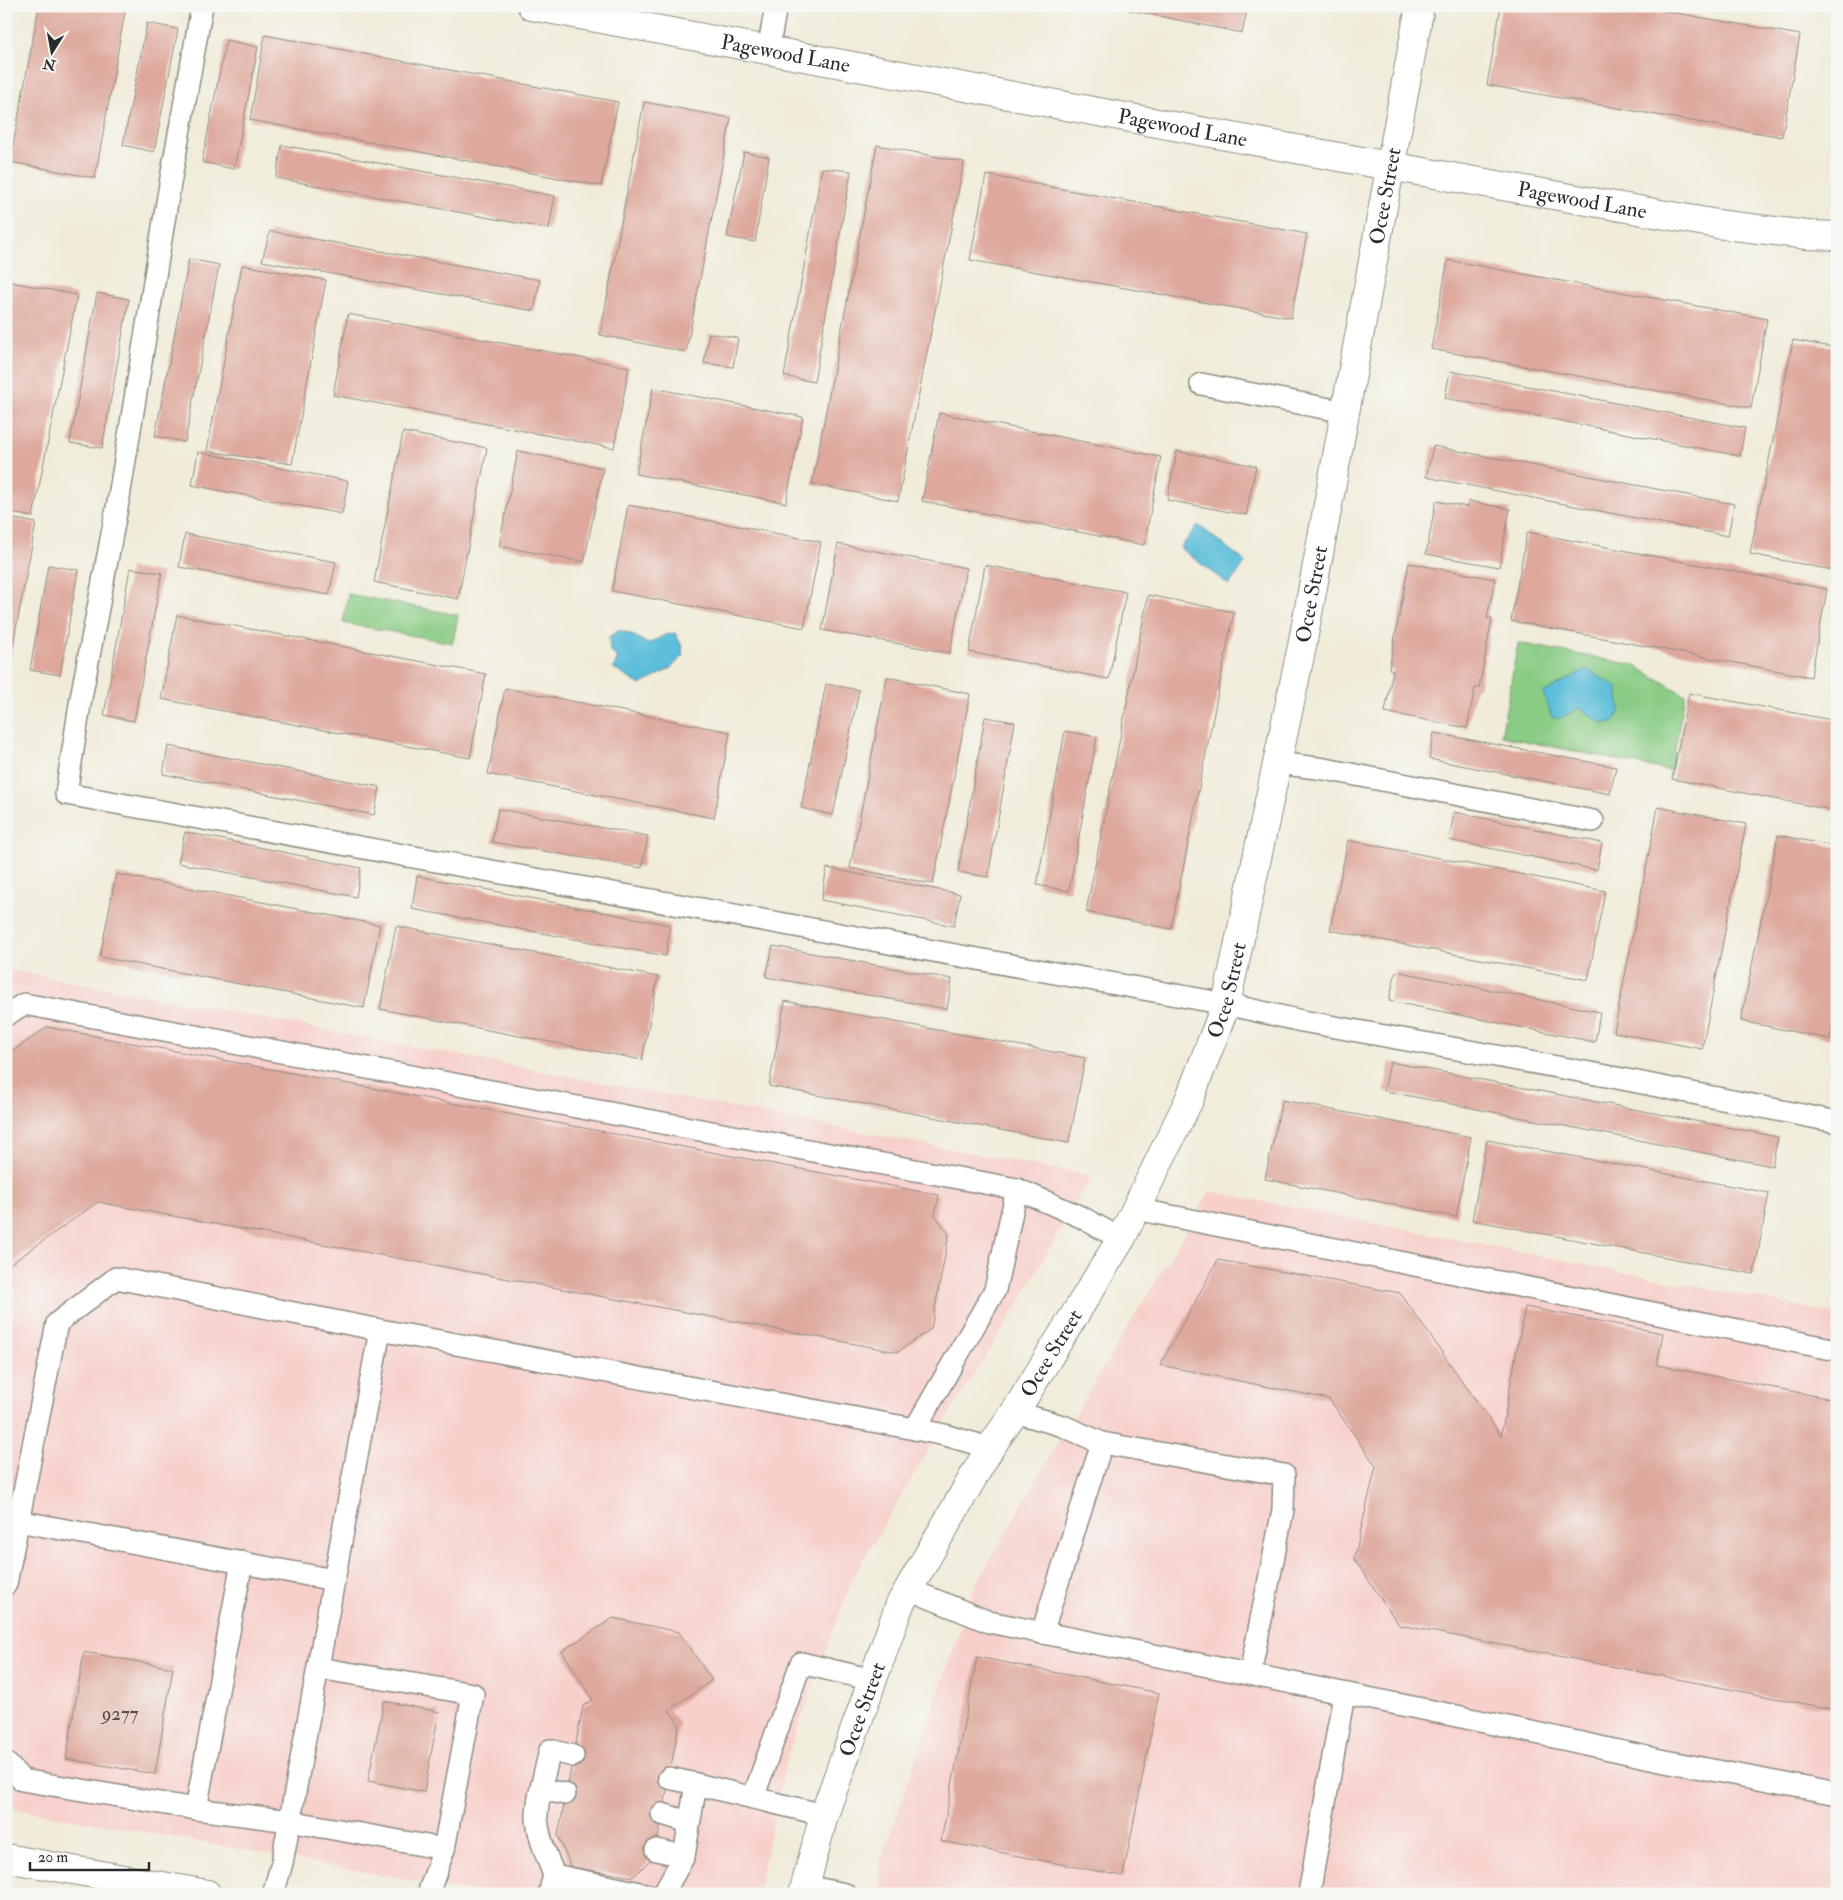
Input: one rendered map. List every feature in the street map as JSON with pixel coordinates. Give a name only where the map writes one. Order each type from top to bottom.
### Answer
[{"type":"street","name":"Pagewood Lane","points":[[532,6],[1389,166],[1717,224],[1806,235],[1837,236]]},
{"type":"street","name":"Ocee Street","points":[[804,1890],[824,1815],[900,1604],[990,1448],[1015,1412],[1121,1239],[1189,1100],[1226,1004],[1302,646],[1420,6]]},
{"type":"street","points":[[6,1858],[208,1894]]},
{"type":"lane","points":[[202,6],[170,184],[119,497],[81,698],[66,794],[1226,1004],[1295,1019],[1615,1077],[1837,1122]]},
{"type":"lane","points":[[768,51],[776,6]]},
{"type":"lane","points":[[1201,384],[1345,412]]},
{"type":"lane","points":[[1277,763],[1325,769],[1593,821]]},
{"type":"lane","points":[[6,1015],[24,1004],[1016,1190],[1081,1218],[1121,1239]]},
{"type":"lane","points":[[915,1429],[995,1290],[1016,1190]]},
{"type":"lane","points":[[1136,1209],[1837,1350]]},
{"type":"lane","points":[[6,1584],[57,1323],[116,1278],[380,1330],[915,1429],[945,1435],[990,1448]]},
{"type":"lane","points":[[273,1894],[282,1863],[380,1330]]},
{"type":"lane","points":[[1015,1412],[1063,1426],[1102,1443],[1284,1475],[1283,1510],[1250,1674]]},
{"type":"lane","points":[[1042,1633],[1102,1443]]},
{"type":"lane","points":[[18,1521],[334,1580]]},
{"type":"lane","points":[[196,1808],[242,1562]]},
{"type":"lane","points":[[908,1589],[989,1622],[1452,1715],[1660,1760],[1837,1794]]},
{"type":"lane","points":[[754,1798],[801,1663],[872,1680]]},
{"type":"lane","points":[[318,1668],[473,1694],[444,1849],[428,1894]]},
{"type":"lane","points":[[1309,1894],[1344,1694]]},
{"type":"lane","points":[[573,1756],[550,1750],[541,1789],[537,1818],[549,1829],[542,1846],[551,1885],[646,1894]]},
{"type":"lane","points":[[6,1764],[22,1780],[289,1821],[444,1849]]},
{"type":"lane","points":[[670,1778],[824,1815]]},
{"type":"lane","points":[[663,1894],[684,1856],[696,1784]]},
{"type":"lane","points":[[541,1789],[565,1794]]},
{"type":"lane","points":[[662,1814],[689,1822]]},
{"type":"lane","points":[[656,1850],[684,1856]]},
{"type":"lane","points":[[804,1890],[845,1894]]},
{"type":"shaded area","points":[[6,969],[1091,1176],[1012,1315],[955,1405],[853,1577],[786,1761],[757,1894],[487,1894],[6,1807]]},
{"type":"shaded area","points":[[1210,1191],[1837,1314],[1837,1894],[881,1894],[880,1864],[975,1586],[1053,1451]]},
{"type":"green space","points":[[348,594],[458,615],[453,643],[343,623]]},
{"type":"green space","points":[[1518,643],[1634,665],[1685,695],[1671,771],[1501,736]]},
{"type":"water","points":[[1198,525],[1246,562],[1229,585],[1180,548]]},
{"type":"water","points":[[618,630],[629,633],[648,644],[665,635],[675,633],[682,646],[683,656],[670,669],[640,685],[613,668],[618,659],[610,651],[609,637]]},
{"type":"water","points":[[1587,669],[1617,687],[1620,710],[1615,721],[1603,724],[1580,708],[1558,719],[1552,717],[1543,693]]},
{"type":"building","points":[[39,6],[126,6],[95,178],[10,162]]},
{"type":"building","points":[[1110,6],[1248,6],[1242,33]]},
{"type":"building","points":[[1501,6],[1637,6],[1800,35],[1782,137],[1487,85]]},
{"type":"building","points":[[147,23],[178,29],[154,152],[123,145]]},
{"type":"building","points":[[265,35],[618,102],[601,186],[250,120]]},
{"type":"building","points":[[226,40],[258,47],[234,169],[202,162]]},
{"type":"building","points":[[644,102],[731,118],[686,352],[600,335]]},
{"type":"building","points":[[282,145],[555,196],[549,229],[276,178]]},
{"type":"building","points":[[877,145],[964,162],[898,501],[812,484]]},
{"type":"building","points":[[744,152],[769,157],[755,242],[727,237]]},
{"type":"building","points":[[822,168],[851,171],[814,382],[784,376]]},
{"type":"building","points":[[986,175],[1307,234],[1291,318],[970,260]]},
{"type":"building","points":[[270,231],[540,280],[534,311],[262,261]]},
{"type":"building","points":[[189,259],[219,265],[185,442],[155,436]]},
{"type":"building","points":[[1448,260],[1767,319],[1751,408],[1431,349]]},
{"type":"building","points":[[242,265],[326,280],[292,464],[207,451]]},
{"type":"building","points":[[6,281],[77,295],[33,517],[6,512]]},
{"type":"building","points":[[97,293],[129,299],[102,448],[70,443]]},
{"type":"building","points":[[348,314],[629,367],[614,448],[333,395]]},
{"type":"building","points":[[709,333],[738,338],[733,367],[704,363]]},
{"type":"building","points":[[1793,340],[1837,348],[1837,571],[1750,554]]},
{"type":"building","points":[[1450,371],[1745,428],[1740,456],[1445,398]]},
{"type":"building","points":[[653,388],[803,417],[786,503],[636,474]]},
{"type":"building","points":[[939,413],[1161,457],[1144,545],[922,501]]},
{"type":"building","points":[[403,432],[487,448],[458,599],[374,582]]},
{"type":"building","points":[[1433,446],[1734,504],[1728,536],[1426,477]]},
{"type":"building","points":[[518,451],[603,468],[584,562],[499,546]]},
{"type":"building","points":[[1177,451],[1256,466],[1246,515],[1167,500]]},
{"type":"building","points":[[198,452],[348,481],[342,514],[192,485]]},
{"type":"building","points":[[1436,501],[1468,507],[1469,501],[1510,509],[1499,567],[1426,554]]},
{"type":"building","points":[[628,505],[821,542],[804,628],[612,591]]},
{"type":"building","points":[[6,517],[36,523],[7,676],[6,676]]},
{"type":"building","points":[[1527,532],[1827,589],[1811,677],[1511,621]]},
{"type":"building","points":[[185,534],[336,562],[329,595],[179,567]]},
{"type":"building","points":[[838,544],[966,568],[950,653],[822,630]]},
{"type":"building","points":[[1409,563],[1495,579],[1487,618],[1492,619],[1479,688],[1475,688],[1467,728],[1385,712],[1393,670],[1389,669]]},
{"type":"building","points":[[48,565],[78,570],[60,675],[30,670]]},
{"type":"building","points":[[985,565],[1126,592],[1109,679],[969,652]]},
{"type":"building","points":[[130,568],[162,573],[134,721],[104,715]]},
{"type":"building","points":[[1148,595],[1234,612],[1171,929],[1086,912]]},
{"type":"building","points":[[177,615],[486,674],[470,758],[161,699]]},
{"type":"building","points":[[887,677],[970,694],[933,884],[850,868]]},
{"type":"building","points":[[826,684],[859,690],[833,815],[801,808]]},
{"type":"building","points":[[505,688],[730,732],[714,818],[488,774]]},
{"type":"building","points":[[1689,693],[1837,721],[1837,811],[1672,779]]},
{"type":"building","points":[[985,717],[1015,722],[988,877],[958,872]]},
{"type":"building","points":[[1065,731],[1097,737],[1069,891],[1037,885]]},
{"type":"building","points":[[1434,733],[1616,767],[1610,794],[1429,759]]},
{"type":"building","points":[[168,746],[380,787],[374,815],[163,774]]},
{"type":"building","points":[[1658,807],[1746,824],[1702,1049],[1614,1032]]},
{"type":"building","points":[[498,809],[648,836],[642,868],[492,842]]},
{"type":"building","points":[[1454,812],[1602,843],[1597,870],[1449,840]]},
{"type":"building","points":[[185,832],[361,868],[356,897],[178,863]]},
{"type":"building","points":[[1778,835],[1837,847],[1837,1003],[1830,1039],[1741,1021]]},
{"type":"building","points":[[1348,840],[1605,891],[1588,980],[1330,930]]},
{"type":"building","points":[[827,868],[960,894],[954,926],[821,900]]},
{"type":"building","points":[[116,874],[380,925],[364,1008],[100,957]]},
{"type":"building","points":[[417,876],[670,925],[666,956],[412,909]]},
{"type":"building","points":[[396,926],[658,977],[642,1060],[380,1009]]},
{"type":"building","points":[[773,946],[952,979],[947,1009],[766,977]]},
{"type":"building","points":[[1396,971],[1600,1012],[1595,1042],[1389,1001]]},
{"type":"building","points":[[785,1001],[1085,1058],[1069,1143],[769,1086]]},
{"type":"building","points":[[47,1027],[939,1195],[935,1215],[949,1234],[931,1329],[898,1352],[98,1202],[6,1267],[6,1056]]},
{"type":"building","points":[[1390,1062],[1778,1137],[1772,1166],[1384,1091]]},
{"type":"building","points":[[1282,1100],[1471,1137],[1456,1217],[1265,1179]]},
{"type":"building","points":[[1487,1140],[1769,1193],[1754,1274],[1472,1220]]},
{"type":"building","points":[[1218,1260],[1400,1293],[1501,1436],[1525,1307],[1663,1333],[1657,1365],[1837,1400],[1837,1710],[1399,1625],[1354,1559],[1376,1466],[1329,1399],[1160,1365]]},
{"type":"building","points":[[613,1618],[679,1632],[712,1680],[669,1710],[679,1724],[655,1855],[633,1877],[571,1867],[558,1836],[583,1706],[593,1700],[562,1651]]},
{"type":"building","points":[[84,1652],[173,1668],[155,1774],[66,1759]]},
{"type":"building","points":[[977,1657],[1159,1693],[1123,1876],[941,1841]]},
{"type":"building","points":[[384,1701],[439,1712],[424,1792],[368,1781]]}]
